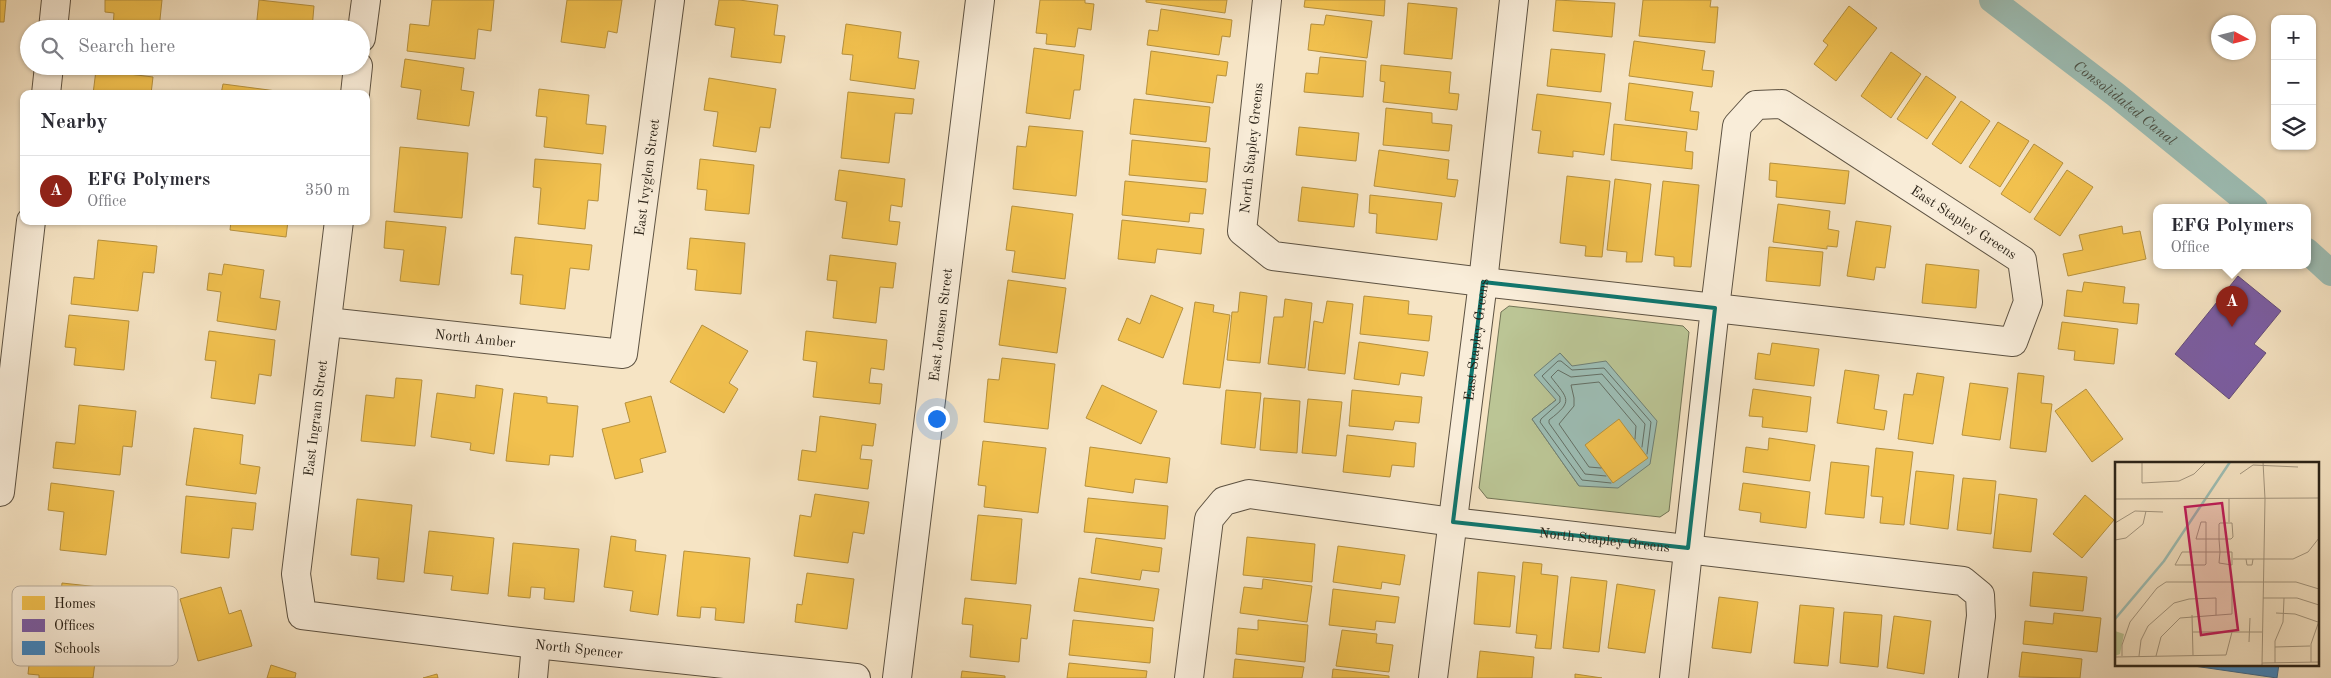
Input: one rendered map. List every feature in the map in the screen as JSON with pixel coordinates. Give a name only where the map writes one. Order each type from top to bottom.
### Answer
[{"type":"street","points":[[54,20],[56,0]]},
{"type":"street","points":[[363,20],[366,0]]},
{"type":"street","name":"East Ivyglen Street","points":[[623,354],[670,0]]},
{"type":"street","name":"East Jensen Street","points":[[897,678],[980,0]]},
{"type":"street","name":"North Stapley Greens","points":[[1267,0],[1242,231],[1273,256],[1715,308]]},
{"type":"street","name":"East Stapley Greens","points":[[1433,678],[1483,282],[1514,0]]},
{"type":"street","points":[[46,90],[48,75]]},
{"type":"street","points":[[355,90],[357,75]]},
{"type":"street","name":"East Stapley Greens","points":[[1674,678],[1715,308],[1737,126],[1756,105],[1782,104],[2022,260],[2028,302],[2013,342],[1715,308]]},
{"type":"street","points":[[0,492],[31,225]]},
{"type":"street","name":"East Ingram Street","points":[[302,615],[296,574],[339,225]]},
{"type":"street","name":"North Amber","points":[[327,322],[623,354]]},
{"type":"street","name":"North Stapley Greens","points":[[1189,678],[1209,520],[1224,501],[1249,494],[1453,522],[1963,581],[1980,595],[1981,616],[1973,678]]},
{"type":"street","name":"North Spencer","points":[[302,615],[536,644],[856,678]]},
{"type":"street","points":[[533,678],[536,644]]},
{"type":"highlighted area","points":[[1483,282],[1715,308],[1688,548],[1453,522]]},
{"type":"green space","points":[[1509,306],[1683,326],[1689,332],[1669,511],[1660,517],[1487,498],[1479,488],[1501,312]],"holes":[[[1560,353],[1572,366],[1579,486],[1532,419],[1556,400]]]},
{"type":"water","points":[[1560,353],[1572,366],[1606,361],[1657,421],[1650,464],[1618,488],[1579,486],[1532,419],[1556,400],[1534,375]]},
{"type":"building: Homes","points":[[0,0],[6,0],[4,22],[0,22]]},
{"type":"building: Homes","points":[[105,0],[162,0],[160,20],[114,20],[114,13],[105,12]]},
{"type":"building: Homes","points":[[259,0],[314,6],[313,20],[257,20]]},
{"type":"building: Homes","points":[[432,0],[494,0],[491,31],[478,29],[475,59],[407,51],[410,24],[429,26]]},
{"type":"building: Homes","points":[[567,0],[622,0],[617,33],[608,31],[605,48],[561,42]]},
{"type":"building: Homes","points":[[719,0],[739,0],[778,5],[774,35],[785,36],[781,63],[731,57],[735,28],[715,25]]},
{"type":"building: Homes","points":[[1040,0],[1085,0],[1085,3],[1094,4],[1091,30],[1078,28],[1075,47],[1046,44],[1047,34],[1036,33]]},
{"type":"building: Homes","points":[[1146,0],[1227,0],[1225,13],[1146,2]]},
{"type":"building: Homes","points":[[1305,0],[1385,0],[1384,16],[1304,7]]},
{"type":"building: Homes","points":[[1556,0],[1615,3],[1612,37],[1553,31]]},
{"type":"building: Homes","points":[[1643,0],[1711,0],[1710,7],[1718,7],[1715,43],[1639,36]]},
{"type":"building: Homes","points":[[1408,3],[1457,8],[1452,59],[1404,54]]},
{"type":"building: Homes","points":[[1849,6],[1877,28],[1836,81],[1814,64],[1828,45],[1823,41]]},
{"type":"building: Homes","points":[[1161,9],[1232,20],[1230,37],[1222,36],[1219,55],[1147,45],[1149,30],[1158,31]]},
{"type":"building: Homes","points":[[1326,15],[1372,21],[1367,58],[1308,50],[1311,24],[1324,25]]},
{"type":"building: Homes","points":[[846,24],[901,32],[898,58],[919,61],[915,89],[850,80],[853,55],[842,54]]},
{"type":"building: Homes","points":[[1634,41],[1705,51],[1702,70],[1714,71],[1712,87],[1629,76]]},
{"type":"building: Homes","points":[[1034,48],[1084,55],[1080,90],[1074,90],[1070,119],[1026,113]]},
{"type":"building: Homes","points":[[1551,49],[1605,54],[1601,92],[1547,86]]},
{"type":"building: Homes","points":[[1151,51],[1228,62],[1226,76],[1217,75],[1213,103],[1146,94]]},
{"type":"building: Homes","points":[[1891,52],[1921,74],[1891,118],[1861,96]]},
{"type":"building: Homes","points":[[1320,57],[1366,61],[1363,97],[1304,92],[1306,73],[1318,74]]},
{"type":"building: Homes","points":[[405,59],[464,68],[461,90],[474,92],[469,126],[417,119],[421,90],[401,87]]},
{"type":"building: Homes","points":[[1381,65],[1451,72],[1449,93],[1459,94],[1457,110],[1383,102],[1385,82],[1380,81]]},
{"type":"building: Homes","points":[[95,75],[153,77],[151,90],[94,90]]},
{"type":"building: Homes","points":[[1926,76],[1956,97],[1927,139],[1897,119]]},
{"type":"building: Homes","points":[[709,78],[776,89],[770,128],[760,127],[756,152],[713,146],[718,112],[704,110]]},
{"type":"building: Homes","points":[[1629,83],[1693,92],[1690,111],[1699,112],[1697,130],[1625,120]]},
{"type":"building: Homes","points":[[223,84],[269,90],[222,90]]},
{"type":"building: Homes","points":[[539,89],[589,95],[586,124],[606,126],[603,154],[544,147],[547,117],[536,116]]},
{"type":"building: Homes","points":[[848,92],[914,99],[912,114],[895,113],[889,163],[841,158]]},
{"type":"building: Homes","points":[[1537,94],[1611,103],[1604,155],[1573,151],[1573,157],[1538,153],[1541,131],[1532,130]]},
{"type":"building: Homes","points":[[1134,99],[1210,107],[1206,142],[1130,134]]},
{"type":"building: Homes","points":[[1961,101],[1990,121],[1961,164],[1932,144]]},
{"type":"building: Homes","points":[[1386,108],[1432,113],[1432,123],[1452,125],[1449,151],[1383,145]]},
{"type":"building: Homes","points":[[1998,122],[2029,141],[2000,187],[1969,167]]},
{"type":"building: Homes","points":[[1614,124],[1687,132],[1685,151],[1693,152],[1692,169],[1611,160]]},
{"type":"building: Homes","points":[[1029,126],[1083,131],[1076,196],[1013,189],[1017,146],[1026,147]]},
{"type":"building: Homes","points":[[1299,127],[1359,133],[1356,161],[1296,155]]},
{"type":"building: Homes","points":[[1132,140],[1210,148],[1207,182],[1129,175]]},
{"type":"building: Homes","points":[[2034,144],[2063,163],[2030,213],[2001,194]]},
{"type":"building: Homes","points":[[400,147],[468,153],[462,218],[394,212]]},
{"type":"building: Homes","points":[[1379,150],[1449,160],[1447,179],[1458,180],[1455,197],[1374,186]]},
{"type":"building: Homes","points":[[535,159],[601,164],[598,201],[588,200],[585,229],[538,224],[541,188],[533,187]]},
{"type":"building: Homes","points":[[700,159],[754,165],[749,214],[705,210],[707,190],[697,189]]},
{"type":"building: Homes","points":[[1770,163],[1849,171],[1845,204],[1776,197],[1777,181],[1769,180]]},
{"type":"building: Homes","points":[[839,170],[905,179],[902,207],[891,205],[889,221],[900,222],[897,245],[842,238],[847,202],[835,200]]},
{"type":"building: Homes","points":[[2067,170],[2093,187],[2060,236],[2034,219]]},
{"type":"building: Homes","points":[[1567,176],[1610,181],[1602,257],[1585,256],[1586,246],[1560,243]]},
{"type":"building: Homes","points":[[1615,179],[1651,184],[1642,262],[1626,262],[1627,252],[1607,250]]},
{"type":"building: Homes","points":[[1125,181],[1206,189],[1203,214],[1190,213],[1189,222],[1122,215]]},
{"type":"building: Homes","points":[[1663,181],[1699,185],[1691,267],[1674,266],[1674,257],[1655,255]]},
{"type":"building: Homes","points":[[1302,187],[1358,194],[1354,227],[1298,221]]},
{"type":"building: Homes","points":[[1370,195],[1442,203],[1437,240],[1376,233],[1377,214],[1369,213]]},
{"type":"building: Homes","points":[[1778,204],[1830,211],[1828,229],[1839,231],[1837,247],[1827,246],[1827,249],[1773,242]]},
{"type":"building: Homes","points":[[1012,206],[1073,214],[1065,279],[1012,272],[1015,251],[1006,250]]},
{"type":"building: Homes","points":[[1122,220],[1204,229],[1201,254],[1157,249],[1155,263],[1118,259]]},
{"type":"building: Homes","points":[[386,221],[446,227],[439,285],[400,281],[404,250],[384,248]]},
{"type":"building: Homes","points":[[1856,221],[1891,226],[1885,268],[1876,267],[1874,280],[1847,276]]},
{"type":"building: Homes","points":[[231,225],[288,225],[286,237],[230,230]]},
{"type":"building: Homes","points":[[2122,226],[2123,234],[2140,231],[2146,259],[2068,276],[2063,254],[2083,250],[2079,235]]},
{"type":"building: Homes","points":[[515,237],[592,245],[589,270],[570,268],[565,309],[520,304],[523,275],[511,274]]},
{"type":"building: Homes","points":[[690,238],[745,243],[741,294],[695,290],[697,270],[687,269]]},
{"type":"building: Homes","points":[[98,240],[157,246],[154,273],[143,272],[138,311],[71,304],[74,277],[94,279]]},
{"type":"building: Homes","points":[[1769,247],[1823,252],[1820,286],[1766,281]]},
{"type":"building: Homes","points":[[830,255],[896,263],[893,288],[880,287],[876,323],[833,318],[837,281],[827,280]]},
{"type":"building: Homes","points":[[224,264],[264,270],[260,298],[280,301],[276,330],[217,321],[221,292],[207,290],[209,273],[222,275]]},
{"type":"building: Homes","points":[[1926,264],[1979,270],[1976,308],[1922,303]]},
{"type":"building: Homes","points":[[1008,280],[1066,288],[1057,353],[999,345]]},
{"type":"building: Homes","points":[[2084,282],[2125,287],[2123,303],[2139,304],[2137,324],[2064,316],[2067,290],[2082,292]]},
{"type":"building: Homes","points":[[1240,292],[1267,296],[1260,363],[1227,360],[1232,312],[1238,312]]},
{"type":"building: Homes","points":[[1151,295],[1183,308],[1163,358],[1118,340],[1127,318],[1140,324]]},
{"type":"building: Homes","points":[[1364,296],[1409,301],[1408,314],[1432,316],[1429,341],[1360,334]]},
{"type":"building: Homes","points":[[1285,299],[1312,303],[1305,368],[1268,364],[1274,317],[1283,317]]},
{"type":"building: Homes","points":[[1327,301],[1353,304],[1345,374],[1308,370],[1314,321],[1323,323]]},
{"type":"building: Homes","points":[[1195,302],[1214,305],[1213,312],[1230,315],[1220,388],[1183,384]]},
{"type":"building: Homes","points":[[69,315],[129,321],[124,370],[74,365],[76,348],[65,347]]},
{"type":"building: Homes","points":[[2062,322],[2118,329],[2114,364],[2074,360],[2075,351],[2058,349]]},
{"type":"building: Homes","points":[[702,325],[748,351],[729,383],[738,389],[724,413],[670,382]]},
{"type":"building: Homes","points":[[209,331],[275,340],[271,376],[259,374],[255,404],[211,398],[216,361],[205,360]]},
{"type":"building: Homes","points":[[806,331],[887,340],[884,370],[871,368],[869,383],[882,384],[880,404],[813,397],[817,362],[803,360]]},
{"type":"building: Homes","points":[[1359,342],[1428,352],[1424,376],[1401,373],[1399,385],[1354,379]]},
{"type":"building: Homes","points":[[1772,343],[1819,349],[1814,386],[1755,379],[1758,353],[1770,355]]},
{"type":"building: Homes","points":[[1002,358],[1055,364],[1048,429],[984,422],[988,379],[999,380]]},
{"type":"building: Homes","points":[[1845,370],[1879,375],[1874,409],[1887,411],[1884,430],[1837,423]]},
{"type":"building: Homes","points":[[1917,373],[1944,377],[1933,444],[1898,439],[1904,394],[1913,395]]},
{"type":"building: Homes","points":[[2018,373],[2044,376],[2041,403],[2052,404],[2046,452],[2010,448]]},
{"type":"building: Homes","points":[[396,378],[422,380],[415,446],[361,441],[366,395],[394,398]]},
{"type":"building: Homes","points":[[1970,383],[2008,388],[2000,440],[1962,435]]},
{"type":"building: Homes","points":[[476,385],[503,389],[494,454],[470,450],[471,443],[431,437],[437,393],[475,398]]},
{"type":"building: Homes","points":[[1102,385],[1157,411],[1141,444],[1086,418]]},
{"type":"building: Homes","points":[[1753,389],[1811,397],[1807,432],[1762,427],[1763,417],[1749,416]]},
{"type":"building: Homes","points":[[2086,389],[2123,439],[2092,462],[2055,411]]},
{"type":"building: Homes","points":[[1226,390],[1261,393],[1255,448],[1221,444]]},
{"type":"building: Homes","points":[[1352,390],[1422,397],[1419,423],[1395,421],[1393,430],[1349,426]]},
{"type":"building: Homes","points":[[514,393],[547,397],[547,403],[578,406],[573,457],[550,455],[549,465],[506,461]]},
{"type":"building: Homes","points":[[651,396],[666,452],[640,459],[643,472],[615,479],[602,429],[630,422],[625,403]]},
{"type":"building: Homes","points":[[1264,398],[1300,401],[1297,453],[1260,450]]},
{"type":"building: Homes","points":[[1308,399],[1342,402],[1336,456],[1302,453]]},
{"type":"building: Homes","points":[[79,405],[136,411],[132,447],[123,446],[120,475],[53,468],[56,442],[75,444]]},
{"type":"building: Homes","points":[[820,416],[876,424],[873,446],[862,445],[860,459],[872,460],[868,489],[798,480],[802,450],[816,452]]},
{"type":"building: Homes","points":[[1619,419],[1648,458],[1613,483],[1585,445]]},
{"type":"building: Homes","points":[[194,428],[243,435],[240,464],[260,467],[256,494],[186,485]]},
{"type":"building: Homes","points":[[1347,435],[1416,443],[1414,467],[1392,465],[1390,477],[1343,472]]},
{"type":"building: Homes","points":[[1769,438],[1815,445],[1810,481],[1743,472],[1746,447],[1768,450]]},
{"type":"building: Homes","points":[[983,441],[1046,448],[1038,513],[984,507],[986,486],[978,485]]},
{"type":"building: Homes","points":[[1090,447],[1170,458],[1167,483],[1135,479],[1133,493],[1085,486]]},
{"type":"building: Homes","points":[[1876,448],[1913,452],[1904,525],[1880,523],[1883,497],[1871,496]]},
{"type":"building: Homes","points":[[1831,462],[1869,466],[1864,518],[1825,514]]},
{"type":"building: Homes","points":[[1916,471],[1954,475],[1948,529],[1910,524]]},
{"type":"building: Homes","points":[[1963,478],[1996,481],[1991,534],[1957,530]]},
{"type":"building: Homes","points":[[51,483],[114,491],[106,555],[60,550],[64,512],[48,510]]},
{"type":"building: Homes","points":[[1743,483],[1810,492],[1806,528],[1760,522],[1761,513],[1739,510]]},
{"type":"building: Homes","points":[[815,494],[869,502],[864,534],[853,532],[848,563],[794,556],[800,515],[811,517]]},
{"type":"building: Homes","points":[[1999,494],[2037,499],[2031,552],[1993,548]]},
{"type":"building: Homes","points":[[2085,495],[2114,520],[2082,558],[2053,534]]},
{"type":"building: Homes","points":[[186,496],[256,503],[253,530],[232,528],[229,558],[181,553]]},
{"type":"building: Homes","points":[[1088,498],[1168,506],[1165,539],[1084,532]]},
{"type":"building: Homes","points":[[357,499],[412,505],[404,582],[377,579],[379,558],[351,555]]},
{"type":"building: Homes","points":[[978,515],[1022,519],[1016,584],[971,580]]},
{"type":"building: Homes","points":[[429,531],[494,538],[488,594],[451,590],[453,576],[424,573]]},
{"type":"building: Homes","points":[[611,536],[636,540],[635,551],[666,555],[658,615],[630,611],[633,591],[604,587]]},
{"type":"building: Homes","points":[[1247,537],[1315,544],[1312,582],[1243,575]]},
{"type":"building: Homes","points":[[1096,538],[1162,548],[1159,572],[1142,570],[1140,580],[1091,573]]},
{"type":"building: Homes","points":[[513,543],[579,549],[574,602],[544,599],[545,588],[531,587],[530,598],[508,596]]},
{"type":"building: Homes","points":[[1338,546],[1405,555],[1400,585],[1382,582],[1381,589],[1333,582]]},
{"type":"building: Homes","points":[[684,551],[750,558],[744,623],[715,620],[716,608],[701,607],[700,618],[677,616]]},
{"type":"building: Homes","points":[[1523,562],[1542,564],[1541,574],[1558,576],[1551,649],[1535,648],[1537,635],[1516,633]]},
{"type":"building: Homes","points":[[1478,572],[1515,576],[1510,627],[1474,624]]},
{"type":"building: Homes","points":[[2033,572],[2087,577],[2083,611],[2030,606]]},
{"type":"building: Homes","points":[[807,573],[854,579],[847,629],[795,622],[797,604],[802,605]]},
{"type":"building: Homes","points":[[1571,577],[1607,581],[1599,652],[1563,648]]},
{"type":"building: Homes","points":[[1079,578],[1159,589],[1154,621],[1074,611]]},
{"type":"building: Homes","points":[[1263,579],[1312,586],[1307,622],[1240,613],[1244,587],[1262,589]]},
{"type":"building: Homes","points":[[62,583],[90,586],[62,586]]},
{"type":"building: Homes","points":[[1617,584],[1655,590],[1645,653],[1608,648]]},
{"type":"building: Homes","points":[[221,587],[229,614],[241,610],[252,646],[198,661],[180,599]]},
{"type":"building: Homes","points":[[1333,589],[1399,597],[1395,623],[1376,621],[1375,630],[1329,625]]},
{"type":"building: Homes","points":[[1719,597],[1758,602],[1751,653],[1712,648]]},
{"type":"building: Homes","points":[[965,598],[1031,605],[1027,639],[1021,638],[1019,662],[970,657],[973,625],[962,624]]},
{"type":"building: Homes","points":[[1800,605],[1834,608],[1828,666],[1794,663]]},
{"type":"building: Homes","points":[[1844,612],[1882,615],[1878,667],[1840,663]]},
{"type":"building: Homes","points":[[2054,613],[2101,618],[2097,652],[2023,644],[2025,621],[2053,624]]},
{"type":"building: Homes","points":[[1894,616],[1931,621],[1924,674],[1887,668]]},
{"type":"building: Homes","points":[[1073,620],[1153,628],[1150,663],[1069,655]]},
{"type":"building: Homes","points":[[1258,620],[1308,625],[1305,662],[1236,654],[1238,628],[1258,630]]},
{"type":"building: Homes","points":[[1342,630],[1377,634],[1376,643],[1393,645],[1389,672],[1336,666]]},
{"type":"building: Homes","points":[[1480,651],[1534,657],[1532,678],[1477,678]]},
{"type":"building: Homes","points":[[2022,652],[2082,659],[2080,678],[2019,677]]},
{"type":"building: Homes","points":[[1235,659],[1304,667],[1302,678],[1233,678]]},
{"type":"building: Homes","points":[[1069,663],[1147,671],[1146,678],[1067,678]]},
{"type":"building: Homes","points":[[271,665],[296,673],[295,678],[267,678]]},
{"type":"building: Homes","points":[[29,666],[94,666],[93,678],[39,678],[39,675],[28,674]]},
{"type":"building: Homes","points":[[1333,669],[1389,676],[1389,678],[1332,678]]},
{"type":"building: Homes","points":[[962,671],[1005,676],[1005,678],[961,678]]},
{"type":"building: Homes","points":[[437,674],[438,678],[423,678]]},
{"type":"building: Homes","points":[[1575,674],[1602,678],[1575,678]]},
{"type":"building: Offices","points":[[2238,276],[2281,311],[2254,344],[2266,353],[2229,399],[2175,354]]},
{"type":"building: Schools","points":[[2194,666],[2279,666],[2277,678]]},
{"type":"waterway","name":"Consolidated Canal","points":[[1992,0],[2115,94],[2250,204]]},
{"type":"waterway","name":"Consolidated Canal","points":[[2311,255],[2331,273]]},
{"type":"place","name":"EFG Polymers","points":[[2232,327]]}]
